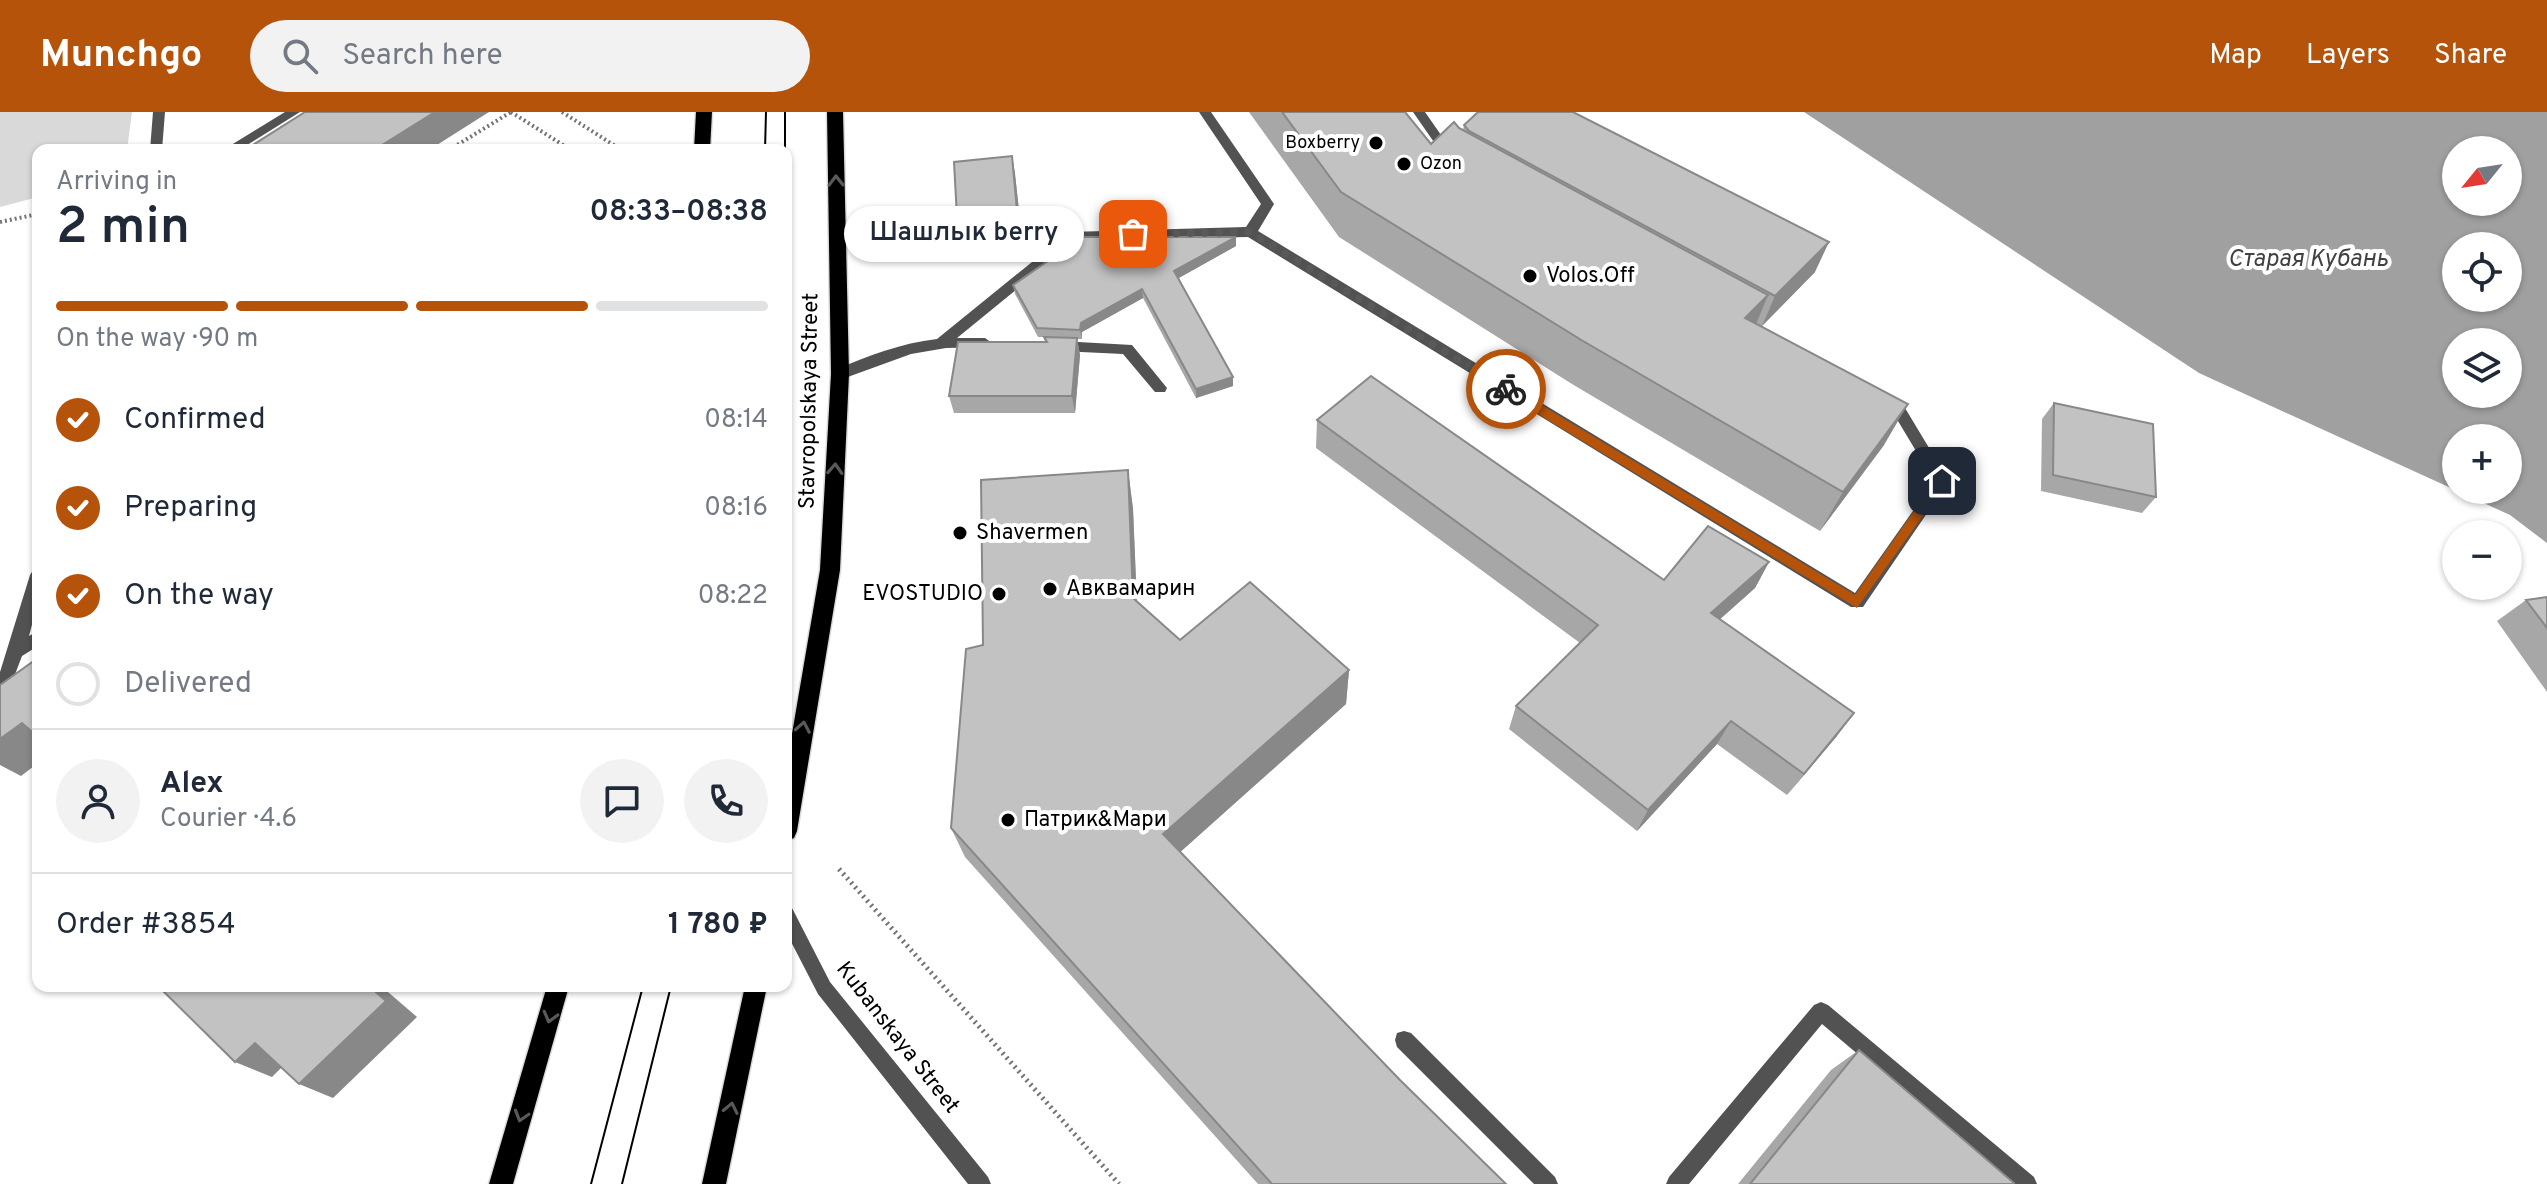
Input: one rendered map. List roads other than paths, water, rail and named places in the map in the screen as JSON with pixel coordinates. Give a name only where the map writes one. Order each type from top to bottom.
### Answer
[{"type":"main road","points":[[702,144],[704,112]]},
{"type":"main road","name":"Stavropolskaya Street","points":[[792,795],[830,570],[840,374],[835,112]]},
{"type":"main road","points":[[501,1184],[556,992]]},
{"type":"main road","points":[[714,1184],[755,992]]},
{"type":"street","points":[[156,144],[159,112]]},
{"type":"street","points":[[239,144],[294,112]]},
{"type":"street","points":[[1205,112],[1268,204],[1250,232]]},
{"type":"street","points":[[1419,112],[1458,168]]},
{"type":"street","points":[[943,341],[1074,235],[1250,232],[1857,602],[1942,481],[1900,412],[1872,397]]},
{"type":"street","points":[[840,374],[883,354],[943,341],[1004,344]]},
{"type":"street","points":[[1050,346],[1127,349],[1160,388]]},
{"type":"street","points":[[0,693],[32,596]]},
{"type":"street","points":[[16,652],[32,642]]},
{"type":"street","name":"Kubanskaya Street","points":[[792,926],[824,988],[981,1184]]},
{"type":"street","points":[[1676,1184],[1821,1011],[2027,1184]]},
{"type":"street","points":[[1404,1040],[1548,1184]]},
{"type":"water","name":"Старая Кубань","points":[[1804,112],[2547,112],[2547,543],[2522,524],[2522,520],[2486,504],[2522,504],[2522,424],[2442,424],[2442,484],[2199,373]]},
{"type":"tram line","points":[[765,144],[766,112]]},
{"type":"tram line","points":[[785,112],[785,144]]},
{"type":"tram line","points":[[591,1184],[641,992]]},
{"type":"tram line","points":[[622,1184],[670,992]]},
{"type":"place","name":"Boxberry","points":[[1376,143]]},
{"type":"place","name":"Ozon","points":[[1404,164]]},
{"type":"place","name":"Шашлык berry","points":[[1133,234]]},
{"type":"place","name":"Volos.Off","points":[[1530,276]]},
{"type":"place","name":"Shavermen","points":[[960,533]]},
{"type":"place","name":"Авквамарин","points":[[1050,589]]},
{"type":"place","name":"EVOSTUDIO","points":[[999,594]]},
{"type":"place","name":"Патрик&Мари","points":[[1008,820]]}]
